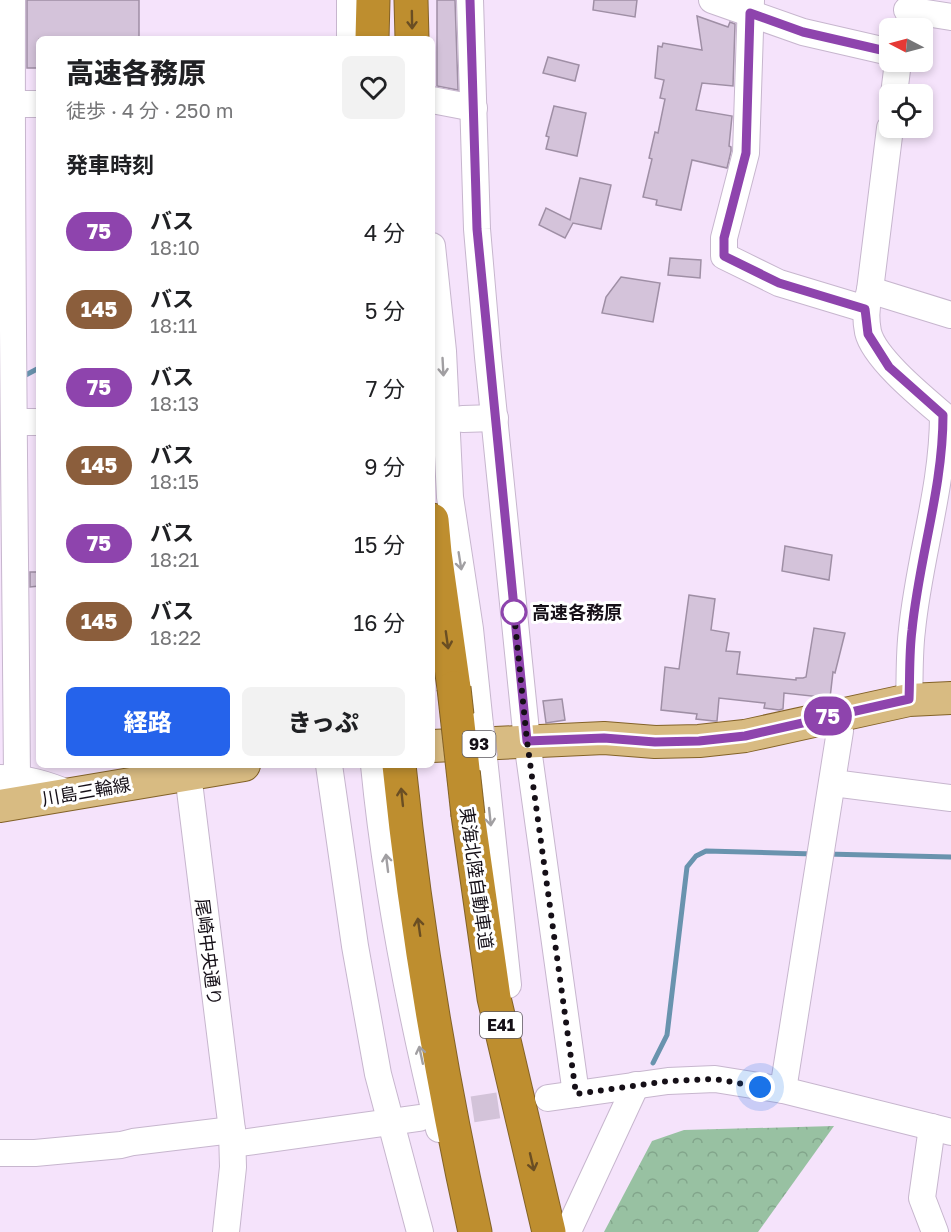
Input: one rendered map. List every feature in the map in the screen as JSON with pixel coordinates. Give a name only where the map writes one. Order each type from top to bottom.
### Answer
[{"type":"highway","points":[[372,0],[372,36]]},
{"type":"highway","points":[[411,0],[412,36]]},
{"type":"highway","name":"東海北陸自動車道","points":[[435,553],[454,688],[468,815],[495,998],[522,1120],[560,1230]]},
{"type":"highway","points":[[383,769],[405,828],[430,1006],[475,1232]]},
{"type":"main road","name":"93","points":[[435,746],[604,738],[655,742],[699,741],[745,736],[909,699],[951,698]]},
{"type":"main road","name":"川島三輪線","points":[[0,806],[225,768]]},
{"type":"street","points":[[12,0],[6,104],[10,371],[27,422],[8,778],[41,782],[70,794]]},
{"type":"street","points":[[350,0],[350,36]]},
{"type":"street","points":[[470,0],[477,229],[495,418],[527,741],[576,1094]]},
{"type":"street","points":[[712,0],[750,6],[803,32],[879,49]]},
{"type":"street","points":[[750,6],[746,153],[724,238],[724,256],[779,283],[951,315]]},
{"type":"street","points":[[906,13],[951,17]]},
{"type":"street","points":[[435,101],[474,108]]},
{"type":"street","points":[[6,104],[36,104]]},
{"type":"street","points":[[889,138],[867,299],[868,334],[889,367],[943,415],[942,512],[912,630],[909,699]]},
{"type":"street","points":[[435,278],[442,351],[450,496],[470,629],[522,1120]]},
{"type":"street","points":[[463,419],[495,418]]},
{"type":"street","points":[[783,1090],[840,731],[834,715]]},
{"type":"street","points":[[329,768],[357,957],[378,1074],[420,1232]]},
{"type":"street","points":[[383,769],[392,902],[422,1059],[440,1135],[475,1232]]},
{"type":"street","name":"尾崎中央通り","points":[[188,774],[232,1137],[233,1167],[226,1232]]},
{"type":"street","points":[[832,783],[951,798]]},
{"type":"street","points":[[548,1098],[668,1081],[715,1079],[783,1090],[942,1130],[922,1198],[935,1232]]},
{"type":"street","points":[[560,1230],[636,1085]]},
{"type":"street","points":[[0,1153],[35,1153],[133,1142],[232,1137],[419,1118]]},
{"type":"green space","points":[[834,1126],[758,1232],[604,1232],[652,1141],[684,1130]]},
{"type":"building","points":[[27,0],[139,0],[139,36],[36,36],[36,68],[27,68]]},
{"type":"building","points":[[437,0],[455,0],[458,90],[437,86]]},
{"type":"building","points":[[594,0],[637,0],[635,17],[593,10]]},
{"type":"building","points":[[697,16],[728,27],[730,22],[735,24],[733,86],[702,83],[696,110],[732,116],[729,146],[731,151],[727,168],[692,160],[681,210],[656,205],[657,200],[643,197],[652,159],[649,158],[655,132],[658,133],[665,99],[660,98],[664,80],[655,78],[658,46],[662,47],[663,43],[702,50]]},
{"type":"building","points":[[548,57],[579,65],[575,81],[543,73]]},
{"type":"building","points":[[554,106],[586,113],[577,156],[546,149],[549,137],[546,136]]},
{"type":"building","points":[[580,178],[611,185],[601,229],[573,223],[565,238],[539,225],[546,208],[570,220]]},
{"type":"building","points":[[670,258],[701,260],[700,278],[668,275]]},
{"type":"building","points":[[621,277],[660,283],[653,322],[602,313],[606,297]]},
{"type":"building","points":[[785,546],[832,555],[829,580],[782,571]]},
{"type":"building","points":[[30,572],[36,572],[36,586],[30,587]]},
{"type":"building","points":[[689,595],[715,599],[711,630],[729,633],[726,651],[740,652],[737,674],[796,680],[796,678],[806,677],[814,628],[845,633],[835,673],[833,672],[830,698],[784,693],[783,709],[779,710],[764,708],[765,703],[719,698],[717,721],[696,719],[697,714],[661,710],[665,667],[679,669]]},
{"type":"building","points":[[562,699],[565,720],[546,723],[543,701]]},
{"type":"waterway","points":[[20,378],[36,370]]},
{"type":"waterway","points":[[653,1063],[667,1035],[687,867],[696,856],[706,851],[814,854]]},
{"type":"waterway","points":[[826,854],[951,857]]},
{"type":"tunnel","points":[[434,1115],[535,1100]]},
{"type":"bus line","name":"75","points":[[470,0],[477,229],[527,741],[604,738],[655,742],[699,741],[745,736],[909,699],[912,630],[933,510],[943,434],[943,415],[889,367],[868,334],[865,309],[779,283],[724,256],[724,238],[746,153],[750,13],[803,32],[879,49]]},
{"type":"place","name":"高速各務原","points":[[514,612]]},
{"type":"route","points":[[514,612],[513,603],[527,741],[576,1094],[668,1081],[715,1079],[760,1087]]}]
